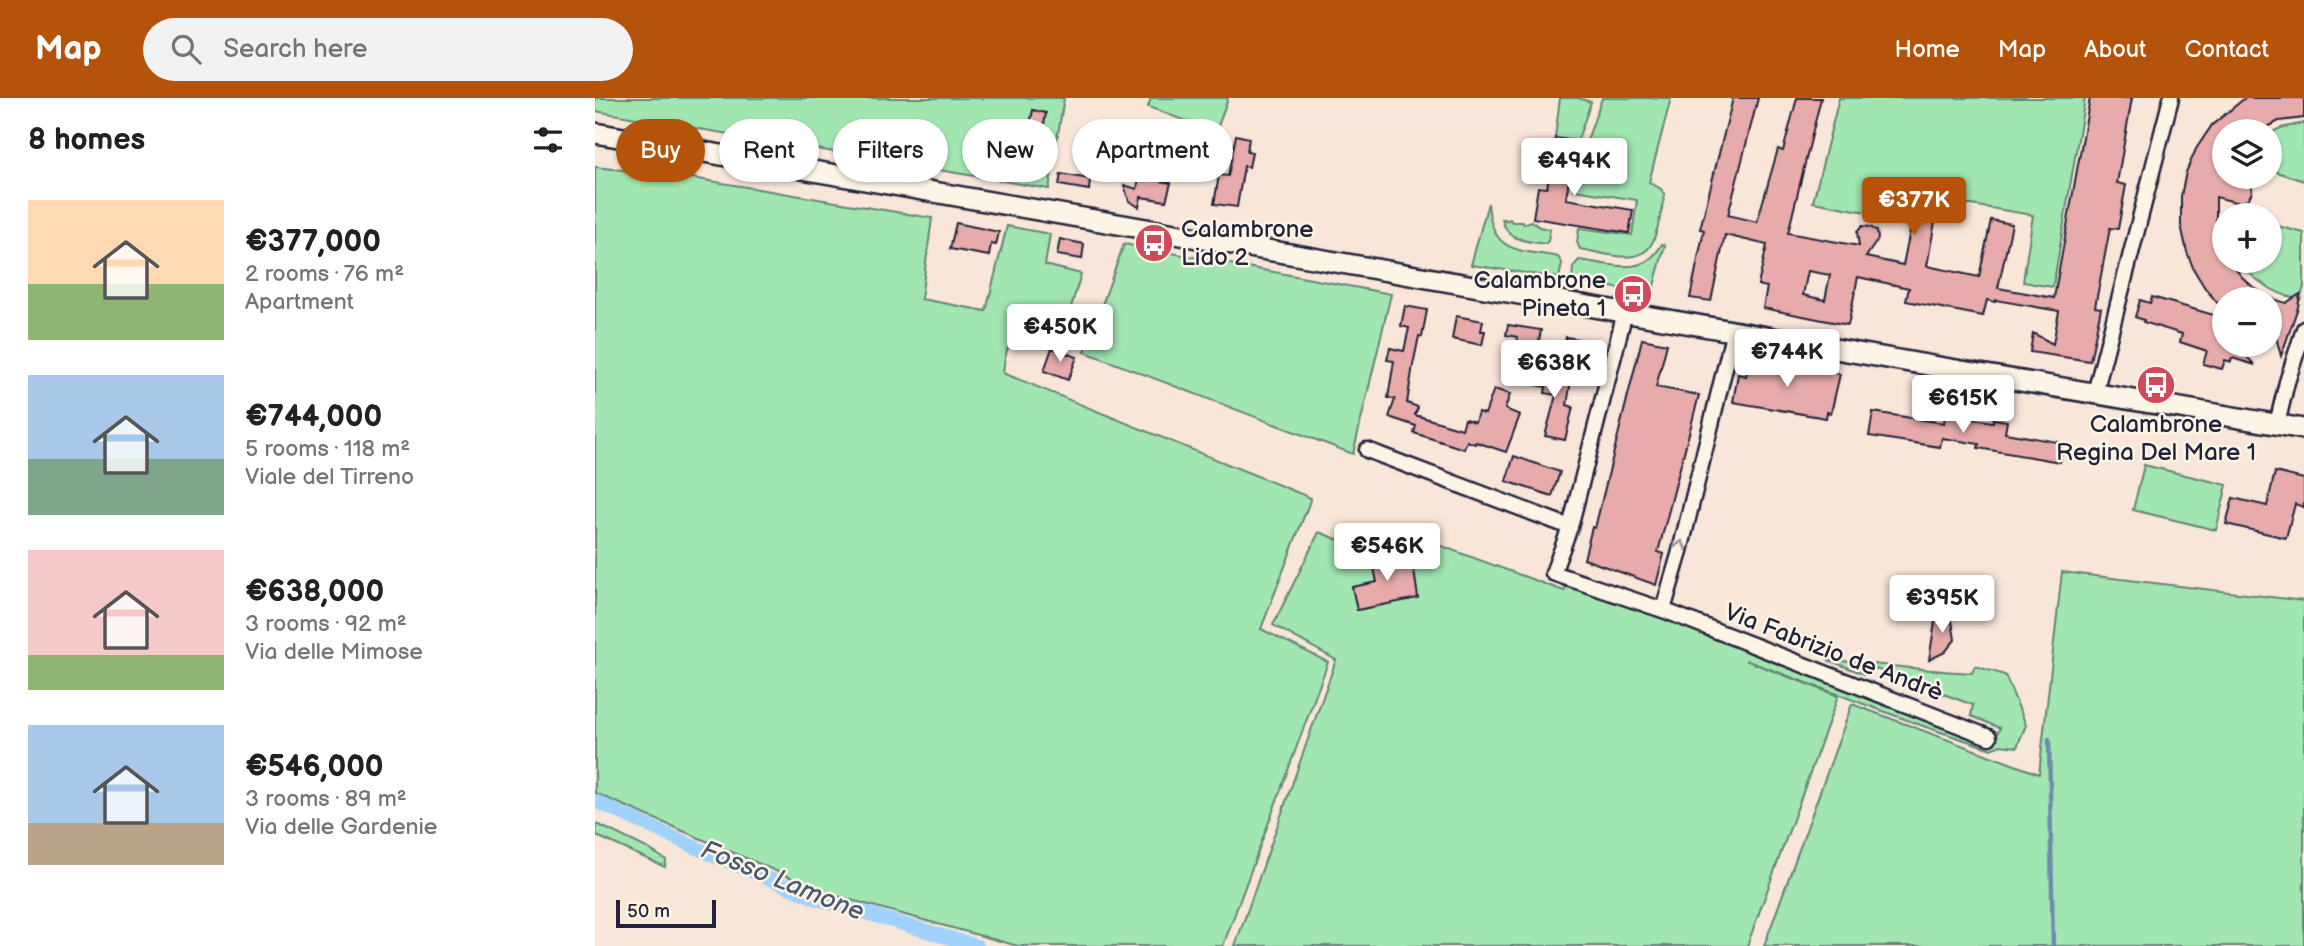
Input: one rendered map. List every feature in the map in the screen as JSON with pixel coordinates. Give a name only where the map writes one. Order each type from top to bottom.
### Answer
[{"type":"main road","points":[[595,133],[2304,429]]},
{"type":"street","points":[[2095,393],[2171,98]]},
{"type":"street","points":[[1367,450],[1570,527],[1625,312]]},
{"type":"street","points":[[2277,424],[2304,329]]},
{"type":"street","points":[[1663,610],[1734,331]]},
{"type":"street","name":"Via Fabrizio de Andrè","points":[[1570,527],[1553,573],[1663,610],[1989,737]]},
{"type":"green space","points":[[595,98],[1064,98],[1058,134],[1058,119],[962,119],[962,174],[948,172],[948,119],[833,119],[833,152],[819,149],[819,119],[719,119],[719,132],[705,130],[705,119],[642,119],[595,111]]},
{"type":"green space","points":[[1151,98],[1228,98],[1221,119],[1181,119],[1148,107]]},
{"type":"green space","points":[[1560,98],[1578,98],[1591,102],[1577,142],[1555,138]]},
{"type":"green space","points":[[1602,98],[1671,98],[1649,182],[1661,189],[1665,195],[1658,226],[1646,251],[1629,257],[1580,249],[1577,242],[1579,228],[1632,235],[1637,200],[1574,190],[1581,149],[1584,149]]},
{"type":"green space","points":[[1839,98],[2085,98],[2053,287],[2023,282],[2033,215],[1903,194],[1898,218],[1813,202]]},
{"type":"green space","points":[[2304,123],[2304,181],[2282,174],[2282,128]]},
{"type":"green space","points":[[595,167],[616,169],[616,182],[705,180],[932,218],[921,299],[986,311],[1007,226],[1050,234],[1045,265],[1081,274],[1065,327],[1028,329],[1020,333],[1009,346],[1003,373],[1311,498],[1261,629],[1328,662],[1223,946],[1018,946],[829,894],[595,793]]},
{"type":"green space","points":[[1008,182],[1050,182],[1049,189]]},
{"type":"green space","points":[[1488,203],[1490,220],[1501,240],[1518,250],[1558,257],[1562,263],[1559,278],[1471,265]]},
{"type":"green space","points":[[1502,219],[1524,224],[1531,221],[1539,227],[1550,229],[1548,241],[1545,244],[1518,239],[1508,232]]},
{"type":"green space","points":[[2282,227],[2304,233],[2304,286],[2300,300],[2282,294],[2282,287],[2268,287],[2249,273],[2282,273]]},
{"type":"green space","points":[[1124,244],[1391,294],[1353,454],[1085,352]]},
{"type":"green space","points":[[1662,244],[1665,245],[1652,293],[1572,280],[1573,267],[1579,260],[1615,266],[1636,265],[1655,255]]},
{"type":"green space","points":[[2144,465],[2227,485],[2216,530],[2133,510]]},
{"type":"green space","points":[[1387,526],[1564,591],[1567,585],[1572,583],[1994,740],[2000,728],[1971,716],[1973,705],[1868,666],[1864,674],[1828,660],[1972,673],[1975,666],[2005,675],[2026,725],[2017,747],[2001,745],[1991,749],[1745,660],[1838,696],[1747,946],[1235,946],[1336,660],[1273,625],[1319,532],[1357,547],[1383,540]]},
{"type":"green space","points":[[2062,572],[2304,601],[2304,946],[1764,946],[1852,704],[2039,774]]},
{"type":"green space","points":[[595,823],[649,849],[666,860],[665,867],[597,836]]},
{"type":"building","points":[[1733,98],[1758,98],[1728,215],[1757,222],[1778,149],[1783,151],[1797,98],[1821,98],[1788,233],[1859,246],[1857,232],[1862,226],[1870,227],[1877,231],[1878,239],[1866,257],[1903,265],[1914,211],[1936,216],[1927,266],[1979,277],[1991,220],[2012,224],[1998,288],[2054,298],[2090,98],[2132,98],[2117,183],[2126,185],[2118,229],[2110,228],[2095,307],[2101,308],[2090,361],[2030,352],[2033,333],[2053,344],[2059,311],[1987,300],[1983,316],[1906,301],[1909,288],[1858,277],[1848,325],[1763,308],[1767,287],[1758,285],[1767,245],[1725,235],[1711,301],[1690,298],[1704,230],[1700,229]],"holes":[[[1808,271],[1830,275],[1825,300],[1803,295]]]},
{"type":"building","points":[[2245,98],[2304,98],[2304,118],[2282,121],[2219,119]]},
{"type":"building","points":[[1033,110],[1046,113],[1045,119],[1031,119]]},
{"type":"building","points":[[2212,125],[2212,189],[2252,189],[2249,198],[2243,202],[2216,197],[2216,203],[2212,203],[2212,273],[2239,273],[2253,287],[2212,287],[2212,296],[2194,270],[2181,225],[2181,196],[2186,172],[2196,149]]},
{"type":"building","points":[[1236,135],[1249,138],[1247,152],[1252,153],[1249,167],[1244,166],[1237,207],[1214,204],[1218,182],[1233,182]]},
{"type":"building","points":[[1555,138],[1575,141],[1566,199],[1633,210],[1629,233],[1533,218],[1538,187],[1547,188]]},
{"type":"building","points":[[1061,174],[1072,176],[1072,182],[1090,182],[1089,190],[1059,185]]},
{"type":"building","points":[[1138,182],[1171,183],[1166,201],[1141,197],[1139,207],[1129,201],[1124,185],[1137,189]]},
{"type":"building","points":[[956,223],[999,232],[996,245],[991,244],[989,256],[950,249]]},
{"type":"building","points":[[1060,239],[1084,244],[1082,259],[1057,255]]},
{"type":"building","points":[[2300,294],[2282,353],[2282,302],[2286,303]]},
{"type":"building","points":[[2152,297],[2212,314],[2212,357],[2247,357],[2255,365],[2232,358],[2231,362],[2225,360],[2222,369],[2203,364],[2207,351],[2180,342],[2182,334],[2135,317],[2140,300],[2150,303]]},
{"type":"building","points":[[1405,306],[1427,310],[1422,337],[1419,336],[1407,403],[1418,407],[1415,415],[1462,429],[1465,419],[1475,422],[1478,412],[1485,414],[1494,389],[1510,394],[1505,409],[1520,415],[1506,452],[1467,441],[1464,449],[1414,433],[1416,426],[1389,417],[1395,399],[1388,398],[1394,361],[1387,360],[1390,348],[1404,351],[1409,328],[1401,326]]},
{"type":"building","points":[[1456,316],[1483,321],[1481,331],[1485,331],[1482,345],[1452,339]]},
{"type":"building","points":[[1508,325],[1541,330],[1537,352],[1516,349],[1518,337],[1506,335]]},
{"type":"building","points":[[1566,337],[1589,341],[1583,358],[1563,354]]},
{"type":"building","points":[[1642,339],[1667,344],[1656,387],[1699,395],[1658,552],[1664,554],[1656,585],[1584,559],[1592,527],[1595,528]]},
{"type":"building","points":[[1052,348],[1077,357],[1068,380],[1044,371]]},
{"type":"building","points":[[1749,359],[1840,374],[1831,413],[1827,412],[1826,418],[1733,402],[1738,374],[1746,376]]},
{"type":"building","points":[[1531,363],[1547,366],[1545,375],[1571,380],[1567,405],[1573,407],[1565,440],[1545,436],[1556,395],[1545,393],[1546,387],[1527,383]]},
{"type":"building","points":[[1873,412],[1944,423],[1945,415],[1993,422],[1993,419],[2007,421],[2005,433],[2063,443],[2060,462],[1978,448],[1979,444],[1942,438],[1940,447],[1869,436]]},
{"type":"building","points":[[1514,456],[1560,472],[1552,496],[1506,481]]},
{"type":"building","points":[[2275,472],[2304,479],[2304,507],[2295,504],[2286,538],[2226,524],[2233,498],[2267,506]]},
{"type":"building","points":[[1392,549],[1395,566],[1413,563],[1418,598],[1357,610],[1352,587],[1377,582],[1371,553]]},
{"type":"building","points":[[1937,609],[1952,621],[1955,640],[1945,652],[1929,660]]},
{"type":"waterway","points":[[2049,739],[2053,946]]},
{"type":"waterway","name":"Fosso Lamone","points":[[595,801],[703,851],[815,898],[977,946]]},
{"type":"place","name":"Calambrone Lido 2","points":[[1154,243]]},
{"type":"place","name":"Calambrone Pineta 1","points":[[1633,294]]},
{"type":"place","name":"Calambrone Regina Del Mare 1","points":[[2156,385]]}]
